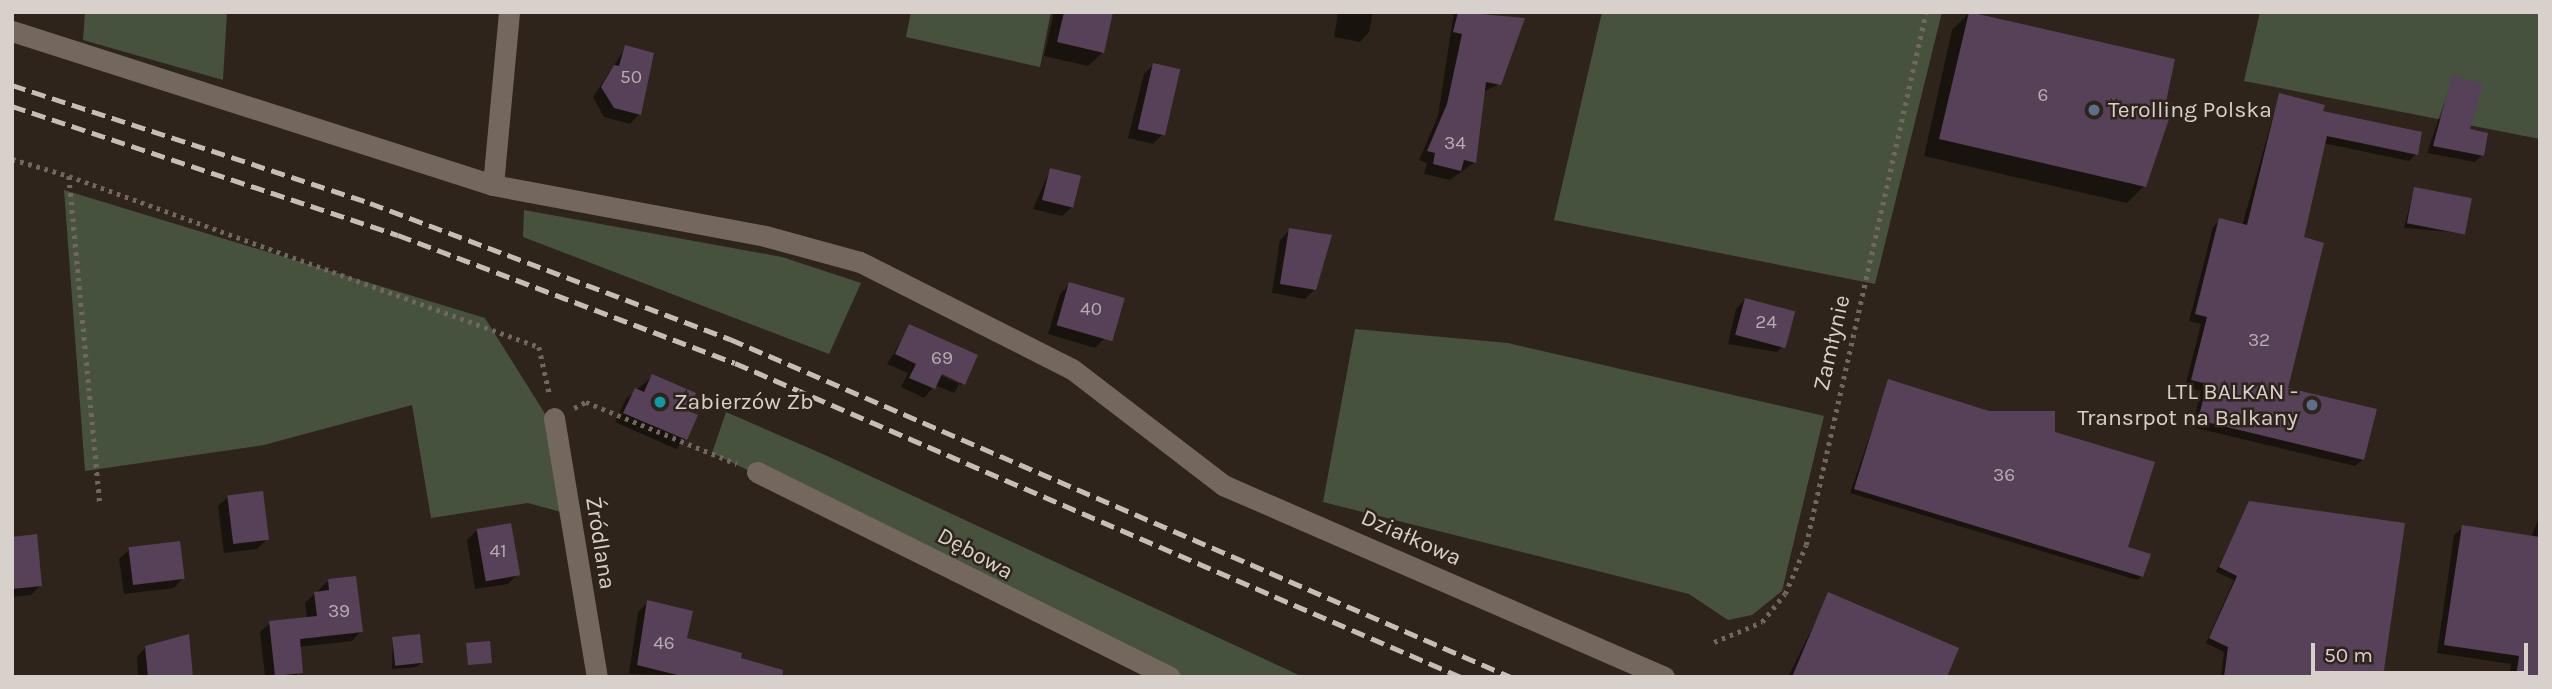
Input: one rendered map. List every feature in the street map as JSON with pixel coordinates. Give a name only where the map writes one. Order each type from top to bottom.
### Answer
[{"type":"street","points":[[494,185],[509,12]]},
{"type":"street","name":"Działkowa","points":[[12,31],[494,185],[765,236],[860,262],[1072,369],[1147,431],[1223,485],[1664,677]]},
{"type":"street","name":"Źródlana","points":[[554,418],[597,677]]},
{"type":"street","name":"Dębowa","points":[[757,472],[1170,677]]},
{"type":"path","name":"Zamłynie","points":[[1714,642],[1762,622],[1785,594],[1806,545],[1926,12]]},
{"type":"path","points":[[12,159],[69,176],[539,347],[554,418],[586,402],[757,472]]},
{"type":"path","points":[[69,176],[100,504]]},
{"type":"green space","points":[[85,12],[227,12],[223,80],[83,40]]},
{"type":"green space","points":[[911,12],[1051,12],[1040,67],[906,37]]},
{"type":"green space","points":[[1602,12],[1942,12],[1875,284],[1554,220]]},
{"type":"green space","points":[[2260,12],[2540,12],[2540,139],[2244,81]]},
{"type":"green space","points":[[64,190],[485,318],[547,417],[561,512],[528,503],[431,518],[412,405],[264,445],[85,471]]},
{"type":"green space","points":[[524,210],[782,257],[861,283],[829,354],[523,237]]},
{"type":"green space","points":[[1355,329],[1508,343],[1824,416],[1782,591],[1752,615],[1728,620],[1689,594],[1323,502]]},
{"type":"green space","points":[[726,412],[825,455],[1303,677],[1183,677],[712,453]]},
{"type":"building","points":[[1064,12],[1113,12],[1104,53],[1057,42]]},
{"type":"building","points":[[1458,12],[1525,18],[1501,85],[1486,82],[1476,163],[1464,160],[1461,171],[1433,164],[1435,153],[1427,151],[1447,104],[1462,34],[1453,32]]},
{"type":"building","points":[[1969,12],[2175,59],[2166,102],[2174,104],[2146,187],[1939,139]]},
{"type":"building","points":[[625,45],[654,53],[641,115],[614,108],[601,87],[614,65],[619,66]]},
{"type":"building","points":[[1153,63],[1180,69],[1165,136],[1138,129]]},
{"type":"building","points":[[2452,75],[2483,84],[2470,129],[2488,133],[2484,156],[2433,146]]},
{"type":"building","points":[[2279,93],[2325,105],[2323,111],[2422,132],[2418,155],[2327,136],[2304,237],[2324,243],[2288,388],[2377,409],[2364,460],[2198,420],[2207,384],[2191,380],[2207,317],[2195,314],[2219,218],[2247,225]]},
{"type":"building","points":[[1050,168],[1081,176],[1073,208],[1042,200]]},
{"type":"building","points":[[2414,187],[2472,198],[2465,235],[2407,223]]},
{"type":"building","points":[[1289,228],[1332,235],[1316,290],[1280,284]]},
{"type":"building","points":[[1069,282],[1125,298],[1112,341],[1057,325]]},
{"type":"building","points":[[1745,298],[1795,311],[1785,348],[1735,335]]},
{"type":"building","points":[[909,324],[978,355],[965,385],[942,374],[935,389],[909,378],[916,364],[895,354]]},
{"type":"building","name":"Zabierzów Zb","points":[[652,374],[696,393],[688,411],[698,415],[687,440],[623,413],[635,388],[644,392]]},
{"type":"building","points":[[1888,379],[1989,411],[2055,411],[2055,432],[2155,462],[2128,547],[2151,554],[2143,577],[1854,489]]},
{"type":"building","points":[[263,491],[269,540],[233,544],[227,495]]},
{"type":"building","points":[[2249,501],[2405,523],[2383,677],[2224,677],[2228,647],[2209,638],[2237,576],[2219,567]]},
{"type":"building","points":[[511,523],[520,575],[486,581],[477,529]]},
{"type":"building","points":[[2462,525],[2540,537],[2540,677],[2516,677],[2519,656],[2444,645]]},
{"type":"building","points":[[37,534],[42,586],[12,589],[12,537]]},
{"type":"building","points":[[180,541],[185,579],[133,585],[128,547]]},
{"type":"building","points":[[356,576],[363,632],[300,639],[303,673],[275,676],[269,621],[317,616],[314,592],[329,590],[328,579]]},
{"type":"building","points":[[1828,592],[1959,648],[1947,677],[1792,677]]},
{"type":"building","points":[[647,600],[693,611],[687,638],[742,653],[741,658],[783,670],[782,677],[685,677],[637,665]]},
{"type":"building","points":[[189,634],[193,677],[148,677],[145,646]]},
{"type":"building","points":[[420,634],[423,663],[395,666],[392,637]]},
{"type":"building","points":[[490,641],[492,663],[468,665],[466,643]]},
{"type":"railway","points":[[12,85],[370,203],[730,339],[1511,677]]},
{"type":"railway","points":[[12,106],[398,235],[735,363],[1461,677]]},
{"type":"place","name":"Terolling Polska","points":[[2094,110]]},
{"type":"place","name":"Zabierzów Zb","points":[[660,402]]},
{"type":"place","name":"LTL BALKAN - Transrpot na Balkany","points":[[2312,405]]}]
